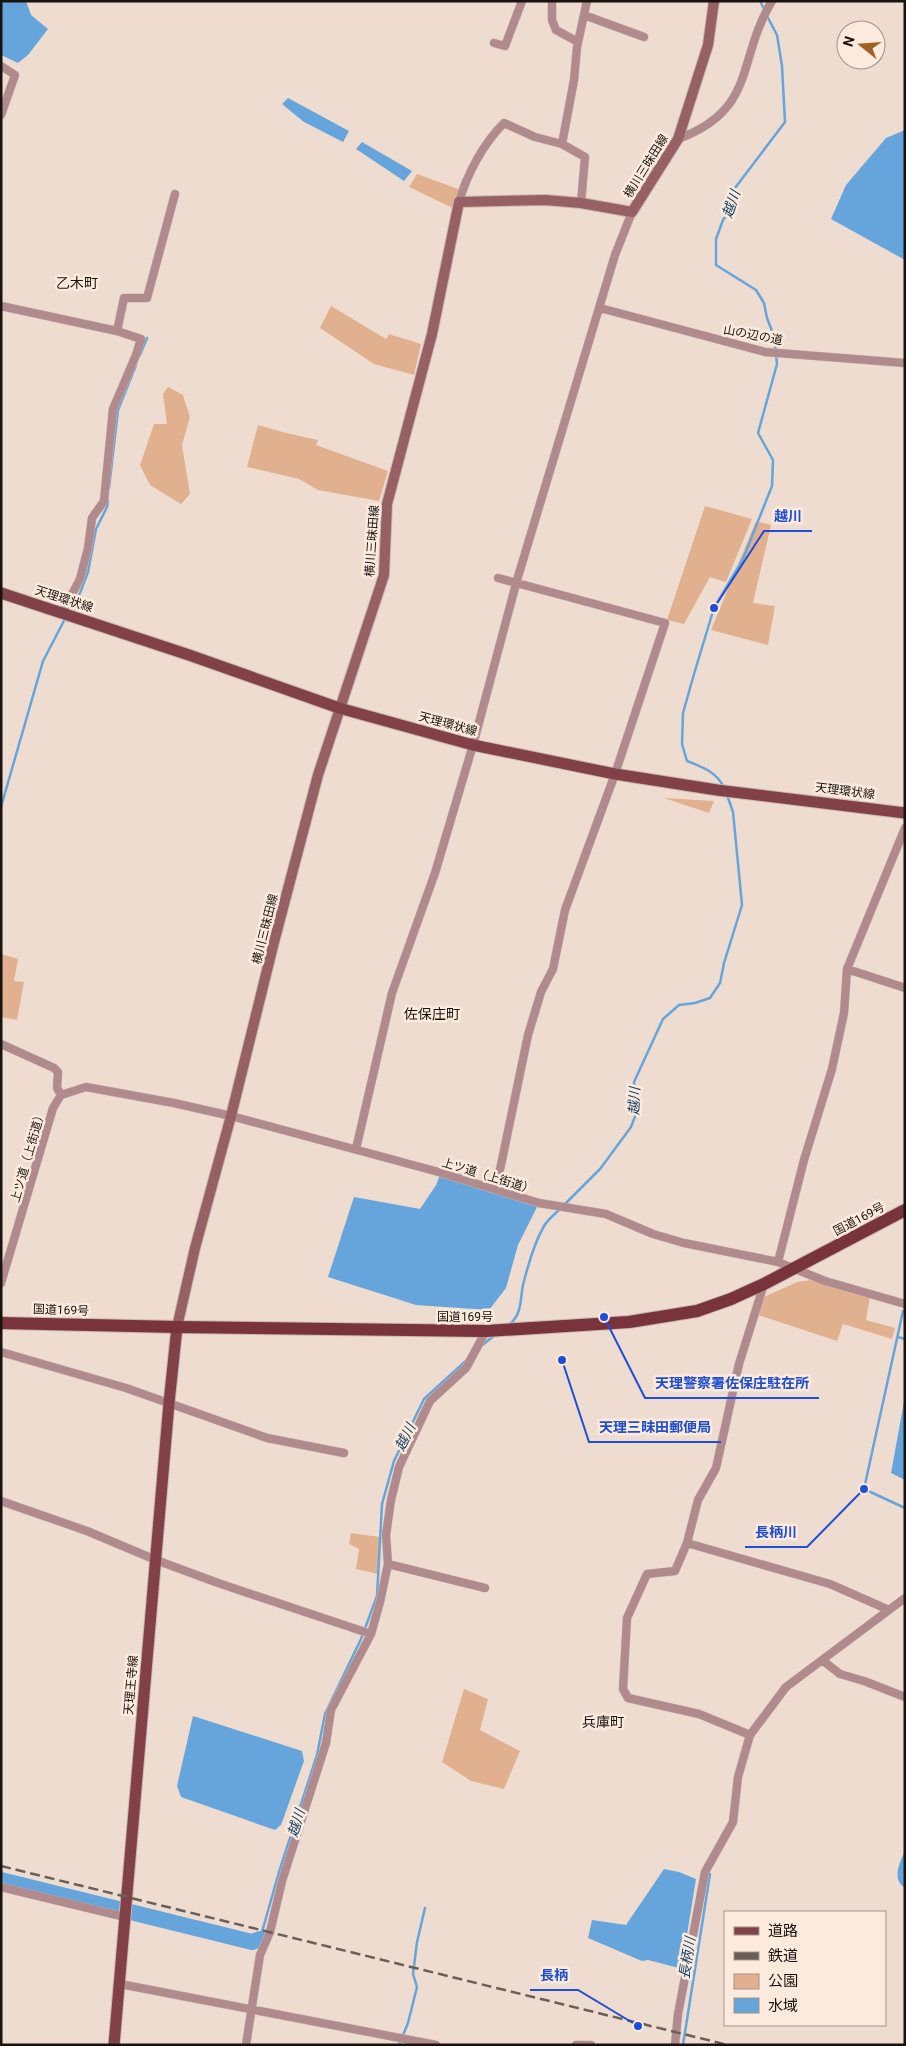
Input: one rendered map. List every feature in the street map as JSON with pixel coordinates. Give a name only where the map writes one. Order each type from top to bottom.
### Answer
[{"type":"highway","name":"国道169号","points":[[1,1323],[486,1331],[629,1322],[662,1318],[697,1311],[764,1284],[905,1210]]},
{"type":"main road","name":"横川三昧田線","points":[[177,1327],[195,1248],[316,785],[339,708],[384,575],[387,504],[432,334],[459,202],[545,200],[581,203],[632,212],[678,139],[708,45],[714,1]]},
{"type":"main road","name":"天理環状線","points":[[1,593],[189,655],[339,708],[473,745],[615,774],[717,790],[905,813]]},
{"type":"main road","name":"天理王寺線","points":[[114,2045],[168,1403],[177,1327]]},
{"type":"street","points":[[494,43],[504,46],[522,1]]},
{"type":"street","points":[[552,1],[552,20],[556,30],[578,42]]},
{"type":"street","points":[[562,144],[574,80],[578,42],[587,1]]},
{"type":"street","points":[[678,139],[698,132],[718,117],[733,100],[743,80],[764,14],[772,1]]},
{"type":"street","points":[[584,15],[644,37]]},
{"type":"street","points":[[1,66],[15,75],[1,115]]},
{"type":"street","points":[[459,202],[465,182],[495,132],[504,123],[535,137],[562,144],[585,157],[581,203]]},
{"type":"street","points":[[117,331],[124,298],[147,298],[174,194]]},
{"type":"street","points":[[356,1149],[392,992],[435,873],[473,745],[516,582],[615,255],[632,212]]},
{"type":"street","points":[[1,306],[66,318],[141,339],[113,408],[104,501],[92,518],[88,548],[80,579],[62,613]]},
{"type":"street","name":"山の辺の道","points":[[600,308],[766,352],[905,363]]},
{"type":"street","points":[[496,1189],[528,1035],[541,992],[553,968],[565,910],[615,774],[665,623],[498,578]]},
{"type":"street","points":[[778,1262],[804,1160],[832,1069],[844,1013],[847,969],[905,828]]},
{"type":"street","points":[[847,969],[905,988]]},
{"type":"street","points":[[1,1044],[54,1068],[58,1072],[57,1088],[62,1095]]},
{"type":"street","name":"上ツ道（上街道）","points":[[1,1283],[54,1108],[62,1095],[86,1087],[174,1102],[356,1149],[539,1203],[606,1214],[653,1234],[684,1243],[778,1262],[825,1281],[905,1304]]},
{"type":"street","points":[[750,1735],[698,1714],[628,1698],[623,1689],[627,1618],[647,1574],[676,1571],[687,1543],[698,1500],[716,1468],[739,1364],[764,1284]]},
{"type":"street","points":[[246,2045],[260,1955],[270,1932],[282,1881],[326,1743],[331,1710],[371,1634],[388,1564],[386,1536],[391,1500],[399,1467],[430,1401],[466,1368],[486,1331]]},
{"type":"street","points":[[1,1352],[126,1388],[267,1438],[344,1453]]},
{"type":"street","points":[[1,1501],[87,1531],[218,1583],[371,1634]]},
{"type":"street","points":[[687,1543],[830,1584],[889,1610]]},
{"type":"street","points":[[388,1564],[485,1588]]},
{"type":"street","points":[[676,2045],[678,2014],[705,1872],[733,1822],[738,1777],[750,1735],[786,1688],[905,1598]]},
{"type":"street","points":[[822,1660],[840,1674],[864,1680],[905,1697]]},
{"type":"street","points":[[1,1887],[126,1911]]},
{"type":"street","points":[[120,1984],[436,2045]]},
{"type":"street","points":[[576,2045],[591,2045]]},
{"type":"green space","points":[[417,174],[461,190],[455,209],[409,187]]},
{"type":"green space","points":[[331,306],[386,339],[389,334],[421,344],[414,375],[374,364],[320,328]]},
{"type":"green space","points":[[168,387],[183,395],[190,417],[182,445],[190,494],[181,504],[150,485],[140,465],[154,424],[167,424],[163,394]]},
{"type":"green space","points":[[258,425],[318,440],[316,445],[388,471],[379,501],[318,490],[299,479],[247,467]]},
{"type":"green space","points":[[705,506],[752,519],[726,582],[710,577],[684,624],[667,620]]},
{"type":"green space","points":[[756,521],[771,525],[753,603],[775,606],[768,645],[711,630]]},
{"type":"green space","points":[[664,798],[714,801],[709,813]]},
{"type":"green space","points":[[1,954],[18,959],[14,981],[24,982],[17,1020],[1,1017]]},
{"type":"green space","points":[[810,1280],[870,1297],[866,1320],[895,1328],[892,1339],[843,1324],[837,1341],[758,1315],[764,1297],[797,1282]]},
{"type":"green space","points":[[351,1533],[380,1537],[378,1574],[356,1569],[359,1549],[349,1544]]},
{"type":"green space","points":[[464,1689],[488,1699],[480,1730],[520,1751],[504,1789],[471,1781],[442,1762]]},
{"type":"water","points":[[1,1],[26,1],[31,15],[48,29],[28,55],[18,63],[1,55]]},
{"type":"water","points":[[288,98],[349,131],[343,142],[304,122],[282,104]]},
{"type":"water","points":[[905,130],[905,260],[831,219],[846,185],[886,138]]},
{"type":"water","points":[[362,142],[412,171],[404,181],[356,149]]},
{"type":"water","points":[[441,1173],[539,1203],[518,1245],[506,1288],[489,1310],[416,1305],[328,1277],[354,1197],[420,1209],[436,1185]]},
{"type":"water","points":[[905,1396],[905,1480],[891,1473]]},
{"type":"water","points":[[193,1716],[302,1751],[304,1761],[281,1825],[275,1830],[181,1797],[177,1786]]},
{"type":"water","points":[[905,1850],[905,1888],[898,1880],[898,1870]]},
{"type":"water","points":[[664,1869],[679,1872],[696,1879],[682,1966],[679,1968],[648,1960],[642,1961],[588,1938],[592,1920],[626,1925]]},
{"type":"waterway","name":"越川","points":[[760,1],[765,11]]},
{"type":"waterway","name":"越川","points":[[724,788],[713,774],[687,761],[682,744],[683,713],[714,608],[743,559],[772,486],[773,460],[758,433],[777,364],[774,336],[764,303],[756,290],[716,265],[716,239],[723,220],[729,212],[735,188],[785,122],[782,66],[777,35],[767,16]]},
{"type":"waterway","points":[[140,355],[147,338]]},
{"type":"waterway","points":[[109,488],[118,410],[136,365]]},
{"type":"waterway","points":[[69,613],[80,593],[88,572],[96,529],[108,501]]},
{"type":"waterway","points":[[1,807],[43,661],[66,617]]},
{"type":"waterway","name":"越川","points":[[564,1205],[600,1169],[631,1127],[636,1114],[634,1082],[663,1019],[679,1005],[695,1003],[710,998],[720,983],[724,963],[742,905],[733,812],[727,795]]},
{"type":"waterway","name":"越川","points":[[510,1324],[519,1311],[525,1277],[540,1233],[546,1223],[560,1209]]},
{"type":"waterway","name":"長柄川","points":[[903,1311],[864,1489],[905,1508]]},
{"type":"waterway","name":"越川","points":[[480,1347],[495,1335]]},
{"type":"waterway","points":[[898,1337],[905,1339]]},
{"type":"waterway","name":"越川","points":[[260,1939],[279,1872],[317,1755],[325,1714],[361,1639],[377,1596],[382,1504],[394,1461],[424,1399],[469,1358]]},
{"type":"waterway","name":"長柄川","points":[[683,2045],[710,1874]]},
{"type":"waterway","name":"越川","points":[[1,1880],[252,1942],[260,1939]]},
{"type":"waterway","points":[[399,2045],[408,2023],[417,1987],[413,1974],[417,1942],[425,1908]]},
{"type":"railway","points":[[1,1866],[728,2045]]},
{"type":"place","name":"越川","points":[[714,608]]},
{"type":"place","name":"天理警察署佐保庄駐在所","points":[[604,1317]]},
{"type":"place","name":"天理三昧田郵便局","points":[[562,1360]]},
{"type":"place","name":"長柄川","points":[[864,1489]]},
{"type":"place","name":"長柄","points":[[638,2026]]},
{"type":"district","name":"乙木町","points":[[77,283]]},
{"type":"district","name":"佐保庄町","points":[[432,1014]]},
{"type":"district","name":"兵庫町","points":[[603,1722]]}]
